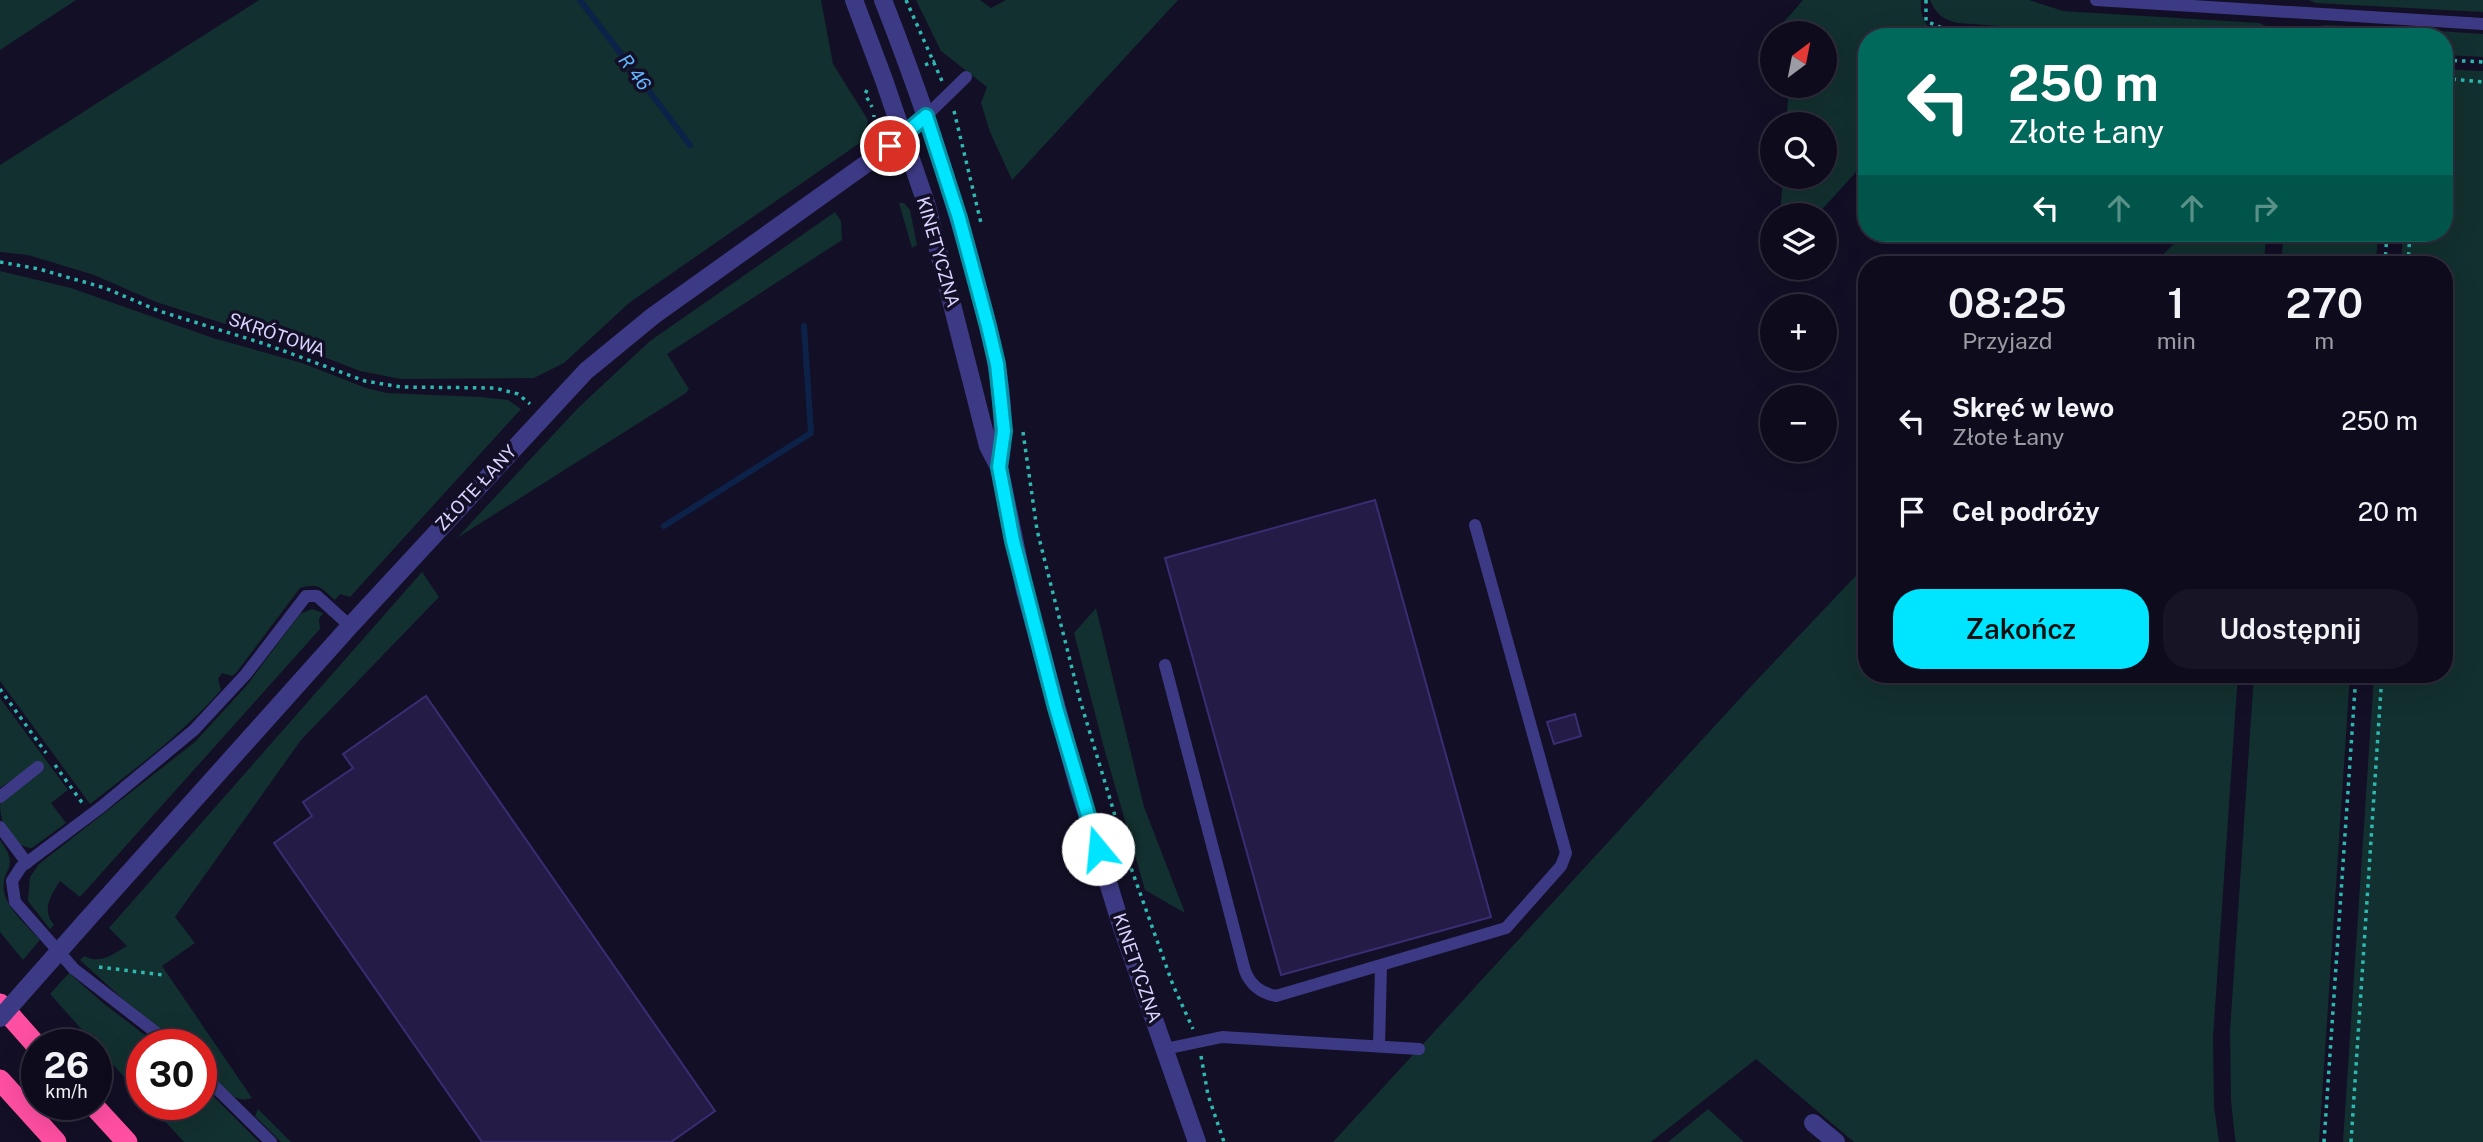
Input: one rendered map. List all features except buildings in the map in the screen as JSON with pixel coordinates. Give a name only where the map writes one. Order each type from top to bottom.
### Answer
[{"type":"highway","points":[[0,1004],[22,1029]]},
{"type":"highway","points":[[0,1080],[56,1142]]},
{"type":"highway","points":[[107,1120],[127,1142]]},
{"type":"street","name":"KINETYCZNA","points":[[854,0],[884,80],[937,242],[988,446],[999,467],[1025,591],[1073,770],[1122,928],[1197,1142]]},
{"type":"street","name":"KINETYCZNA","points":[[883,0],[926,116],[959,218],[997,364],[1004,431],[999,467]]},
{"type":"street","name":"ZŁOTE ŁANY","points":[[0,1018],[350,626],[586,371],[653,316],[903,136],[926,116]]},
{"type":"street","points":[[1813,1123],[1836,1142]]},
{"type":"lane","points":[[2096,0],[2290,6],[2483,24]]},
{"type":"lane","points":[[926,116],[966,77]]},
{"type":"lane","points":[[1165,665],[1248,979],[1260,991],[1276,996],[1506,928],[1545,885],[1565,859],[1566,853],[1475,525]]},
{"type":"lane","points":[[151,1029],[74,969],[15,902],[12,881],[21,867],[101,807],[194,730],[246,674],[306,596],[317,596],[350,626]]},
{"type":"lane","points":[[0,797],[38,767]]},
{"type":"lane","points":[[0,827],[27,863]]},
{"type":"lane","points":[[1379,1046],[1381,966]]},
{"type":"lane","points":[[1165,1049],[1222,1037],[1419,1049]]},
{"type":"lane","points":[[217,1089],[271,1142]]},
{"type":"path","points":[[906,0],[935,61],[955,116],[982,224]]},
{"type":"path","points":[[1926,0],[1926,21],[1942,28]]},
{"type":"path","points":[[2453,60],[2483,62]]},
{"type":"path","points":[[2453,79],[2483,82]]},
{"type":"path","points":[[870,140],[876,122],[874,110],[865,94],[875,84]]},
{"type":"path","name":"SKRÓTOWA","points":[[0,262],[39,269],[105,288],[159,311],[265,344],[365,381],[401,387],[495,388],[518,394],[544,415]]},
{"type":"path","points":[[1021,421],[1037,530],[1080,700],[1130,864],[1172,985],[1193,1028],[1208,1096],[1224,1142]]},
{"type":"path","points":[[2325,1142],[2355,683]]},
{"type":"path","points":[[2351,1142],[2381,683]]},
{"type":"path","points":[[83,976],[93,967],[163,975]]},
{"type":"green space","points":[[0,0],[76,0],[0,50]]},
{"type":"green space","points":[[259,0],[821,0],[833,64],[868,120],[864,140],[629,303],[564,363],[534,378],[401,379],[360,371],[298,347],[156,302],[94,275],[28,255],[0,252],[0,165]]},
{"type":"green space","points":[[916,0],[980,0],[991,8],[1006,0],[1178,0],[1012,180],[990,132],[981,103],[987,87],[941,51]]},
{"type":"green space","points":[[1803,0],[1921,0],[1923,17],[1930,28],[1858,28],[1858,170],[1828,203],[1781,203],[1782,189],[1837,189],[1837,112],[1787,112],[1788,98],[1838,98],[1838,21],[1785,21]]},
{"type":"green space","points":[[1930,0],[2029,0],[2063,11],[2259,23],[2267,28],[2027,28],[1958,23],[1941,16]]},
{"type":"green space","points":[[2309,0],[2483,0],[2483,12],[2316,3]]},
{"type":"green space","points":[[2325,25],[2373,28],[2312,28]]},
{"type":"green space","points":[[2453,32],[2483,34],[2483,57],[2453,55]]},
{"type":"green space","points":[[2453,69],[2483,71],[2483,1142],[2343,1142],[2373,683],[2453,683],[2453,256],[2402,256],[2402,242],[2453,242]]},
{"type":"green space","points":[[899,203],[904,203],[910,210],[917,245],[912,248]]},
{"type":"green space","points":[[835,212],[841,221],[842,240],[667,354],[689,389],[686,393],[457,538],[578,408],[650,341]]},
{"type":"green space","points":[[2175,242],[2265,242],[2265,256],[2162,256]]},
{"type":"green space","points":[[2283,242],[2377,242],[2377,256],[2282,256]]},
{"type":"green space","points":[[0,271],[71,288],[213,338],[302,363],[366,388],[387,393],[508,400],[521,409],[350,597],[340,594],[335,600],[316,586],[300,588],[236,673],[232,676],[222,673],[218,679],[221,690],[206,706],[158,750],[90,804],[0,681]]},
{"type":"green space","points":[[422,572],[439,597],[301,740],[175,917],[195,943],[162,966],[205,1029],[160,1029],[80,960],[84,956],[101,959],[127,946],[109,928]]},
{"type":"green space","points":[[1858,573],[1858,683],[2237,683],[2213,1038],[2214,1106],[2219,1142],[1854,1142],[1756,1059],[1651,1142],[1333,1142]]},
{"type":"green space","points":[[1096,608],[1144,807],[1185,913],[1145,890],[1074,633]]},
{"type":"green space","points":[[312,609],[323,613],[319,619],[320,629],[80,897],[60,881],[49,903],[48,914],[54,925],[50,929],[28,901],[30,877],[39,864],[195,742],[247,685],[300,614]]},
{"type":"green space","points":[[2253,683],[2349,683],[2319,1142],[2236,1142],[2231,1100],[2230,1031]]},
{"type":"green space","points":[[0,698],[68,790],[51,803],[66,823],[32,848],[12,838],[4,826],[0,804],[44,770],[39,761],[0,788]]},
{"type":"green space","points":[[0,840],[10,863],[4,884],[6,899],[40,940],[23,960],[0,932]]},
{"type":"green space","points":[[69,973],[137,1029],[126,1029],[126,1079],[112,1063],[112,1029],[81,1029],[50,994]]},
{"type":"green space","points":[[217,1047],[252,1098],[237,1098],[217,1083]]},
{"type":"green space","points":[[217,1100],[259,1142],[184,1142],[164,1120],[217,1120]]},
{"type":"green space","points":[[258,1109],[291,1142],[281,1142],[255,1116]]},
{"type":"green space","points":[[1708,1109],[1744,1142],[1668,1142]]},
{"type":"waterway","name":"R 46","points":[[580,0],[690,145]]},
{"type":"waterway","points":[[664,526],[811,433],[804,326]]},
{"type":"route","points":[[890,146],[926,116],[959,218],[997,364],[1004,431],[999,467],[1013,541],[1056,708],[1098,849]]}]
